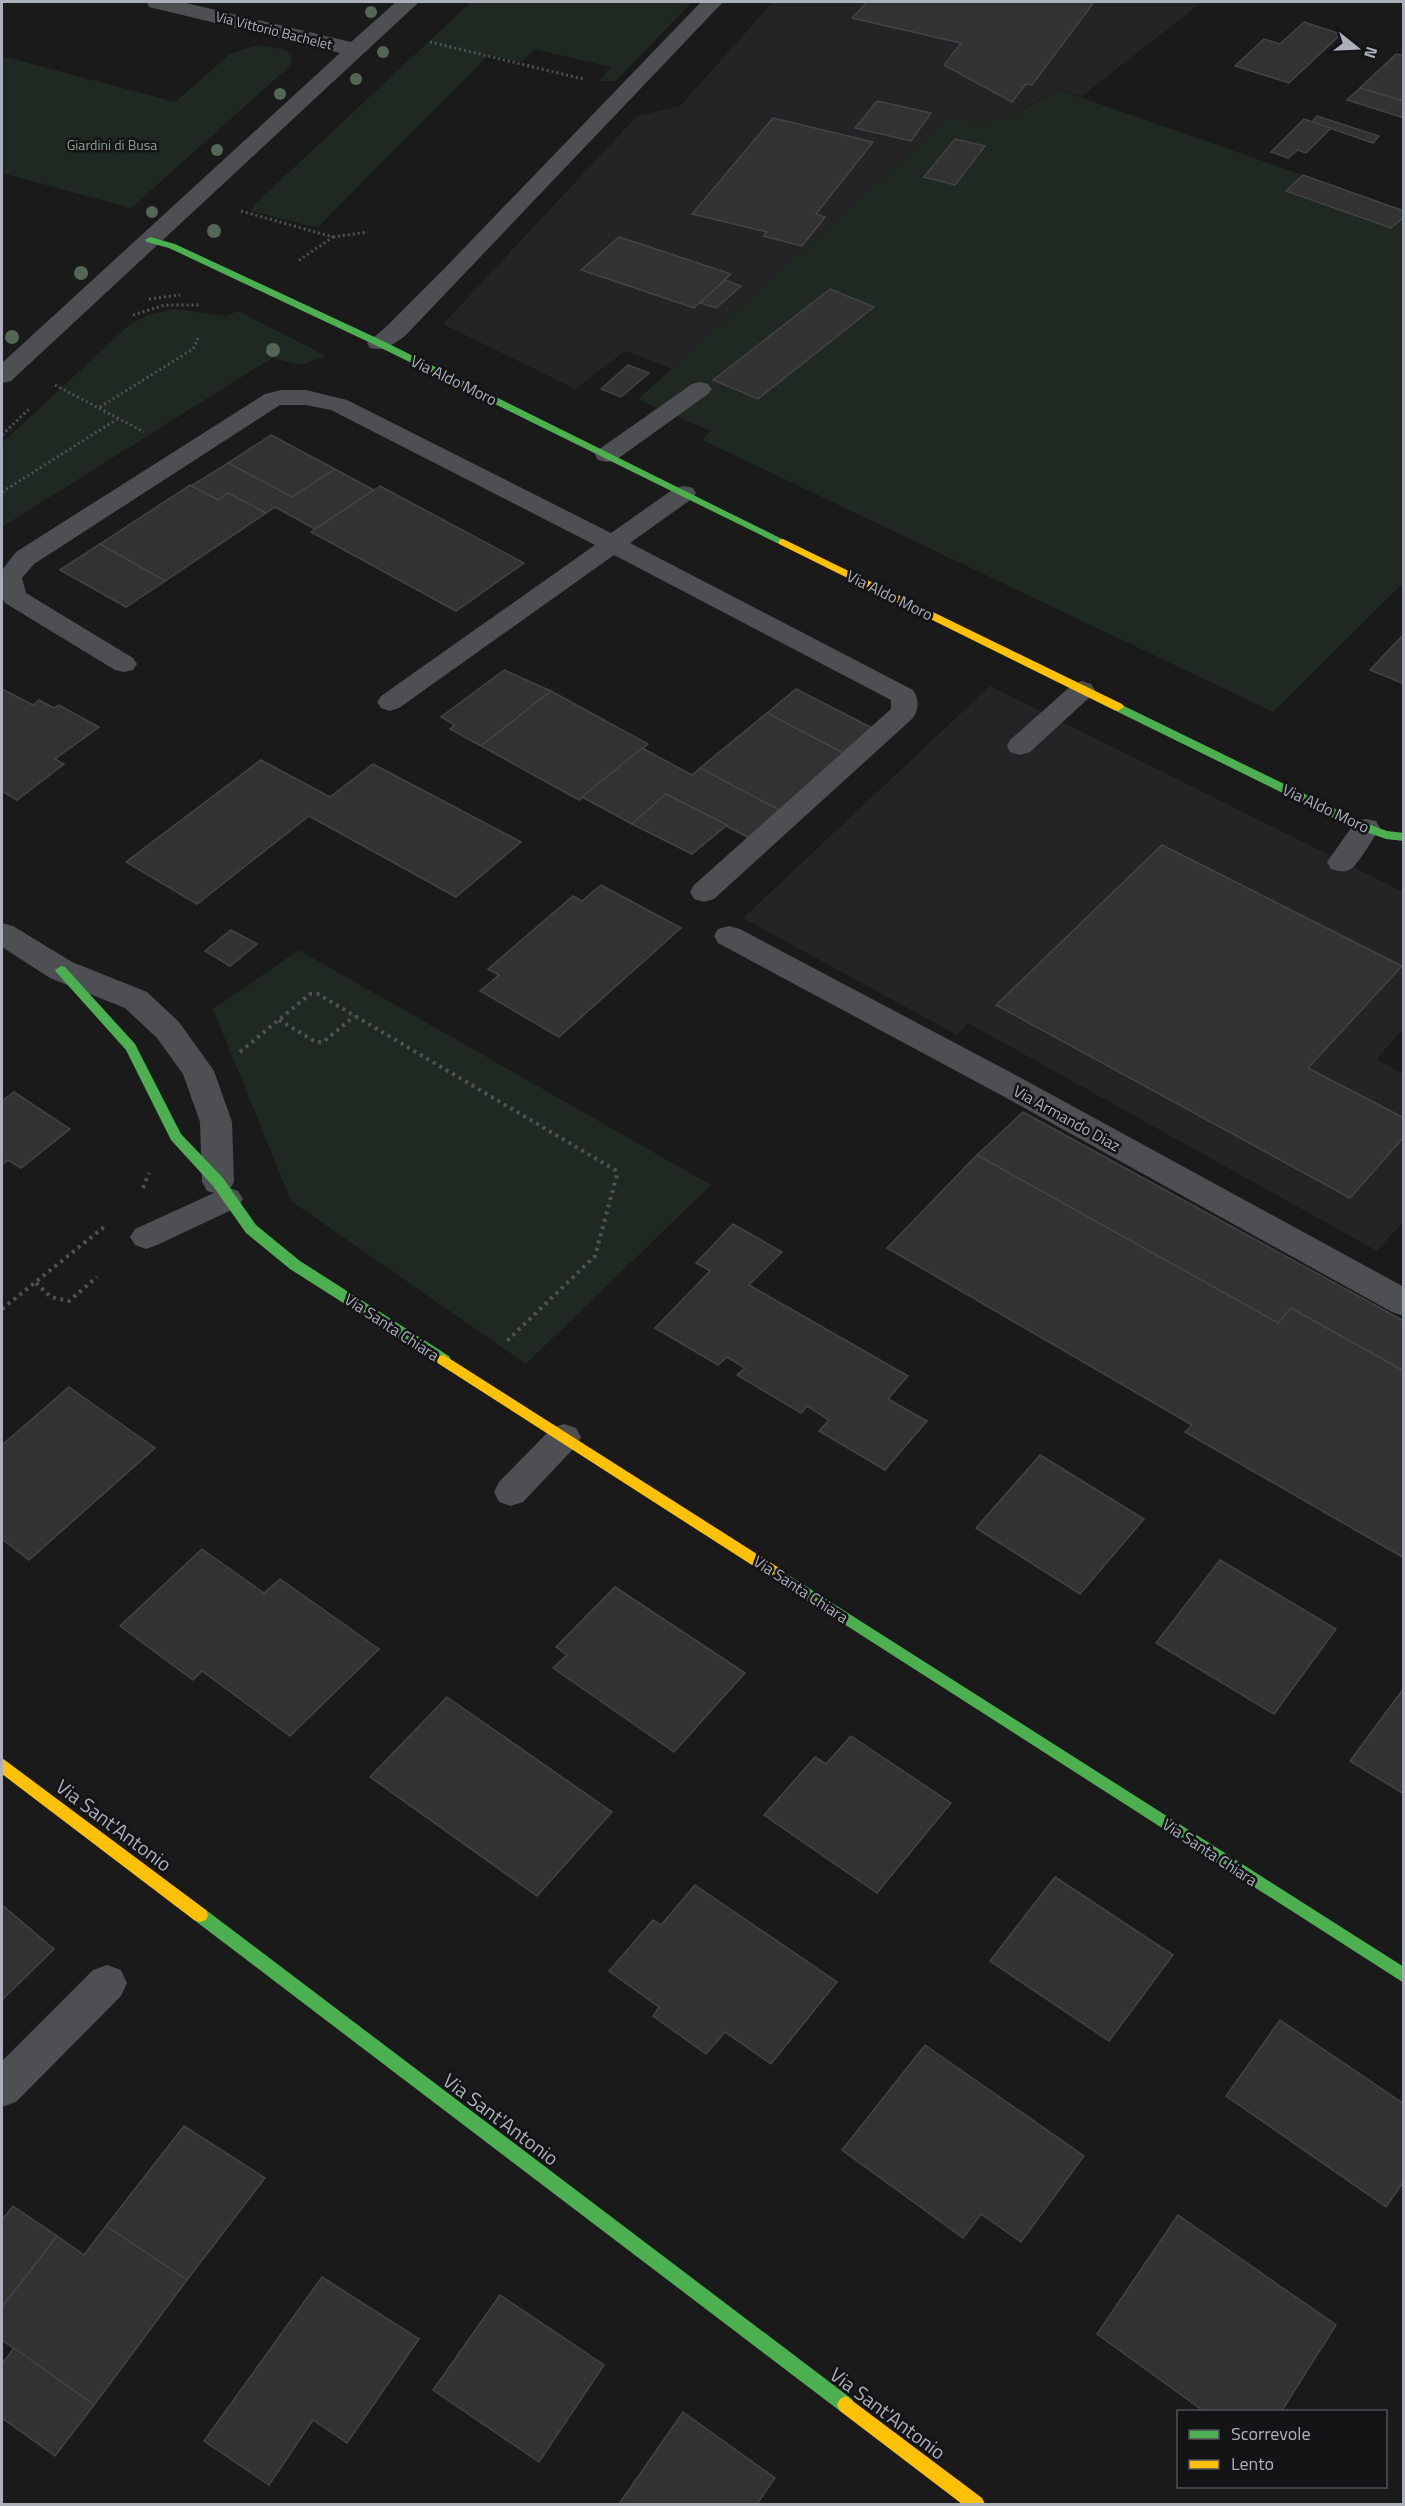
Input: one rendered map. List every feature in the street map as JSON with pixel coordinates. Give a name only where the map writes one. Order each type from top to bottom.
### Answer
[{"type":"street","name":"Via Vittorio Bachelet","points":[[157,2],[356,50]]},
{"type":"street","points":[[2,376],[408,2]]},
{"type":"street","points":[[379,343],[409,318],[712,2]]},
{"type":"street","name":"Via Aldo Moro","points":[[150,240],[172,246],[379,343],[1366,828],[1386,835],[1404,837]]},
{"type":"street","name":"Via Santa Chiara","points":[[2,933],[62,970],[136,1000],[168,1030],[198,1071],[216,1122],[223,1190]]},
{"type":"street","name":"Via Armando Diaz","points":[[729,936],[1012,1087],[1404,1303]]},
{"type":"street","name":"Via Santa Chiara","points":[[62,970],[131,1047],[176,1137],[223,1190],[251,1229],[295,1265],[1404,1976]]},
{"type":"street","name":"Via Sant'Antonio","points":[[2,1765],[976,2505]]},
{"type":"street","points":[[2,2088],[107,1983]]},
{"type":"lane","points":[[607,455],[700,389]]},
{"type":"lane","points":[[124,664],[14,597],[9,577],[25,558],[273,399],[290,396],[339,405],[613,544],[904,696],[904,712],[704,892]]},
{"type":"lane","points":[[390,702],[684,493]]},
{"type":"lane","points":[[1020,746],[1082,690]]},
{"type":"lane","points":[[1341,862],[1366,828]]},
{"type":"lane","points":[[146,1237],[223,1190]]},
{"type":"lane","points":[[511,1492],[564,1437]]},
{"type":"path","points":[[430,42],[628,90]]},
{"type":"path","points":[[231,209],[333,237],[368,232]]},
{"type":"path","points":[[293,264],[333,237]]},
{"type":"path","points":[[129,317],[141,310],[168,304],[206,306]]},
{"type":"path","points":[[100,407],[193,349],[198,338]]},
{"type":"path","points":[[63,377],[55,385],[100,407],[184,455]]},
{"type":"path","points":[[2,435],[32,406]]},
{"type":"path","points":[[2,492],[119,418]]},
{"type":"path","points":[[233,1058],[310,994],[318,994],[615,1170],[617,1175],[595,1256],[501,1347]]},
{"type":"path","points":[[279,1020],[316,1042],[323,1042],[355,1016]]},
{"type":"path","points":[[140,1193],[146,1185],[151,1164]]},
{"type":"path","points":[[2,1309],[109,1223]]},
{"type":"path","points":[[36,1283],[51,1297],[69,1301],[96,1277]]},
{"type":"shaded area","points":[[773,2],[1202,2],[1082,96],[1057,89],[1006,120],[976,123],[948,120],[673,369],[625,351],[575,389],[443,324],[637,116],[680,106]]},
{"type":"shaded area","points":[[990,686],[1403,892],[1403,1029],[1377,1059],[1403,1074],[1403,1222],[1377,1251],[968,1023],[957,1035],[743,918]]},
{"type":"green space","points":[[471,2],[692,2],[616,81],[599,81],[611,67],[534,49],[521,62],[489,55],[317,228],[251,211],[255,204]]},
{"type":"green space","name":"Giardini di Busa","points":[[259,45],[286,50],[292,58],[289,67],[131,208],[2,173],[2,56],[175,102],[231,53]]},
{"type":"green space","points":[[1057,89],[1403,210],[1403,583],[1273,712],[702,440],[710,431],[638,399],[948,119],[982,121],[1006,118],[1029,107]]},
{"type":"green space","points":[[175,309],[226,316],[238,311],[326,356],[302,365],[272,358],[2,527],[2,443],[129,325],[148,315]]},
{"type":"green space","points":[[299,950],[711,1185],[526,1364],[291,1201],[213,1009]]},
{"type":"building","points":[[867,2],[1094,2],[1032,85],[1026,84],[1012,102],[944,65],[961,43],[852,18]]},
{"type":"building","points":[[1304,22],[1341,34],[1289,83],[1235,66],[1264,39],[1280,44]]},
{"type":"building","points":[[1396,54],[1404,56],[1404,101],[1360,88]]},
{"type":"building","points":[[1360,88],[1404,101],[1404,118],[1347,100]]},
{"type":"building","points":[[877,101],[931,113],[911,141],[855,128]]},
{"type":"building","points":[[1317,116],[1379,136],[1373,143],[1312,122]]},
{"type":"building","points":[[773,118],[873,142],[816,214],[825,217],[802,246],[763,236],[767,232],[692,214]]},
{"type":"building","points":[[1304,119],[1331,128],[1306,153],[1298,150],[1288,158],[1271,152]]},
{"type":"building","points":[[955,139],[985,146],[955,185],[924,177]]},
{"type":"building","points":[[1303,175],[1404,211],[1404,217],[1391,228],[1286,191]]},
{"type":"building","points":[[619,237],[731,274],[694,308],[581,270]]},
{"type":"building","points":[[725,280],[741,286],[716,308],[700,303]]},
{"type":"building","points":[[830,289],[874,307],[758,399],[713,380]]},
{"type":"building","points":[[628,365],[649,373],[621,397],[601,389]]},
{"type":"building","points":[[271,435],[335,469],[292,497],[228,463]]},
{"type":"building","points":[[228,463],[292,497],[335,469],[374,490],[315,529],[275,507],[266,513],[228,493],[218,500],[191,486]]},
{"type":"building","points":[[190,485],[218,500],[228,493],[266,513],[165,581],[100,544]]},
{"type":"building","points":[[380,486],[524,563],[456,611],[311,532]]},
{"type":"building","points":[[100,544],[165,581],[126,607],[60,570]]},
{"type":"building","points":[[1404,634],[1404,684],[1370,670]]},
{"type":"building","points":[[504,670],[551,691],[481,746],[450,729],[455,725],[441,717]]},
{"type":"building","points":[[2,689],[33,705],[39,700],[54,708],[59,705],[99,727],[55,759],[64,764],[17,800],[2,791]]},
{"type":"building","points":[[796,689],[876,730],[847,755],[767,713]]},
{"type":"building","points":[[551,691],[648,744],[579,800],[481,746]]},
{"type":"building","points":[[767,713],[847,755],[781,811],[700,768]]},
{"type":"building","points":[[642,748],[692,775],[700,768],[781,811],[749,838],[666,794],[632,824],[582,797]]},
{"type":"building","points":[[261,760],[330,797],[373,764],[521,842],[456,897],[309,816],[197,904],[126,862]]},
{"type":"building","points":[[666,794],[727,825],[692,854],[632,824]]},
{"type":"building","points":[[1162,845],[1402,966],[1308,1068],[1404,1118],[1404,1137],[1350,1198],[996,1005]]},
{"type":"building","points":[[601,885],[681,928],[559,1037],[480,991],[499,975],[488,969],[573,896],[582,901]]},
{"type":"building","points":[[231,930],[257,944],[230,966],[205,951]]},
{"type":"building","points":[[14,1092],[70,1129],[21,1168],[8,1160],[2,1165],[2,1101]]},
{"type":"building","points":[[1023,1112],[1404,1321],[1404,1371],[1291,1308],[1278,1323],[977,1155]]},
{"type":"building","points":[[977,1155],[1278,1323],[1291,1308],[1404,1371],[1404,1558],[1185,1432],[1192,1425],[887,1248]]},
{"type":"building","points":[[733,1224],[782,1252],[749,1285],[908,1376],[888,1399],[927,1421],[885,1470],[819,1431],[829,1420],[807,1406],[801,1413],[737,1375],[745,1368],[727,1357],[718,1365],[655,1328],[710,1271],[696,1263]]},
{"type":"building","points":[[69,1387],[155,1448],[29,1560],[2,1539],[2,1445]]},
{"type":"building","points":[[1040,1455],[1144,1519],[1080,1594],[976,1528]]},
{"type":"building","points":[[202,1549],[264,1593],[280,1579],[379,1649],[290,1736],[202,1671],[193,1680],[120,1626]]},
{"type":"building","points":[[1220,1560],[1336,1629],[1274,1714],[1156,1643]]},
{"type":"building","points":[[615,1587],[745,1673],[674,1752],[553,1668],[567,1655],[556,1647]]},
{"type":"building","points":[[1404,1688],[1404,1794],[1350,1761]]},
{"type":"building","points":[[447,1697],[612,1812],[537,1896],[370,1777]]},
{"type":"building","points":[[851,1736],[951,1803],[877,1893],[764,1815],[815,1757],[826,1764]]},
{"type":"building","points":[[1055,1877],[1173,1955],[1109,2041],[990,1961]]},
{"type":"building","points":[[695,1885],[837,1982],[771,2064],[725,2032],[706,2054],[653,2016],[659,2007],[609,1971],[653,1920],[661,1925]]},
{"type":"building","points":[[2,1905],[54,1949],[2,2000]]},
{"type":"building","points":[[1280,2020],[1404,2104],[1404,2181],[1386,2207],[1226,2096]]},
{"type":"building","points":[[925,2045],[1084,2156],[1021,2242],[981,2214],[963,2238],[842,2150]]},
{"type":"building","points":[[184,2126],[265,2178],[187,2280],[106,2226]]},
{"type":"building","points":[[13,2206],[57,2236],[2,2307],[2,2220]]},
{"type":"building","points":[[1178,2215],[1336,2325],[1282,2410],[1202,2410],[1097,2334]]},
{"type":"building","points":[[106,2226],[187,2280],[94,2405],[2,2340],[2,2307],[57,2236],[84,2255]]},
{"type":"building","points":[[322,2277],[419,2339],[347,2443],[313,2420],[269,2485],[204,2441]]},
{"type":"building","points":[[500,2295],[604,2365],[539,2462],[433,2390]]},
{"type":"building","points":[[14,2348],[94,2405],[55,2456],[2,2418],[2,2364]]},
{"type":"building","points":[[683,2412],[775,2478],[757,2504],[619,2504]]},
{"type":"traffic: fast","points":[[150,240],[172,246],[379,343],[783,542]]},
{"type":"traffic: fast","points":[[1118,707],[1356,824],[1386,835],[1404,837]]},
{"type":"traffic: fast","points":[[61,970],[131,1047],[176,1137],[218,1182],[251,1229],[295,1265],[444,1360]]},
{"type":"traffic: fast","points":[[774,1572],[1404,1976]]},
{"type":"traffic: fast","points":[[200,1915],[846,2405]]},
{"type":"traffic: slow","points":[[783,542],[1118,707]]},
{"type":"traffic: slow","points":[[444,1360],[774,1572]]},
{"type":"traffic: slow","points":[[2,1765],[200,1915]]},
{"type":"traffic: slow","points":[[846,2405],[976,2504]]}]
